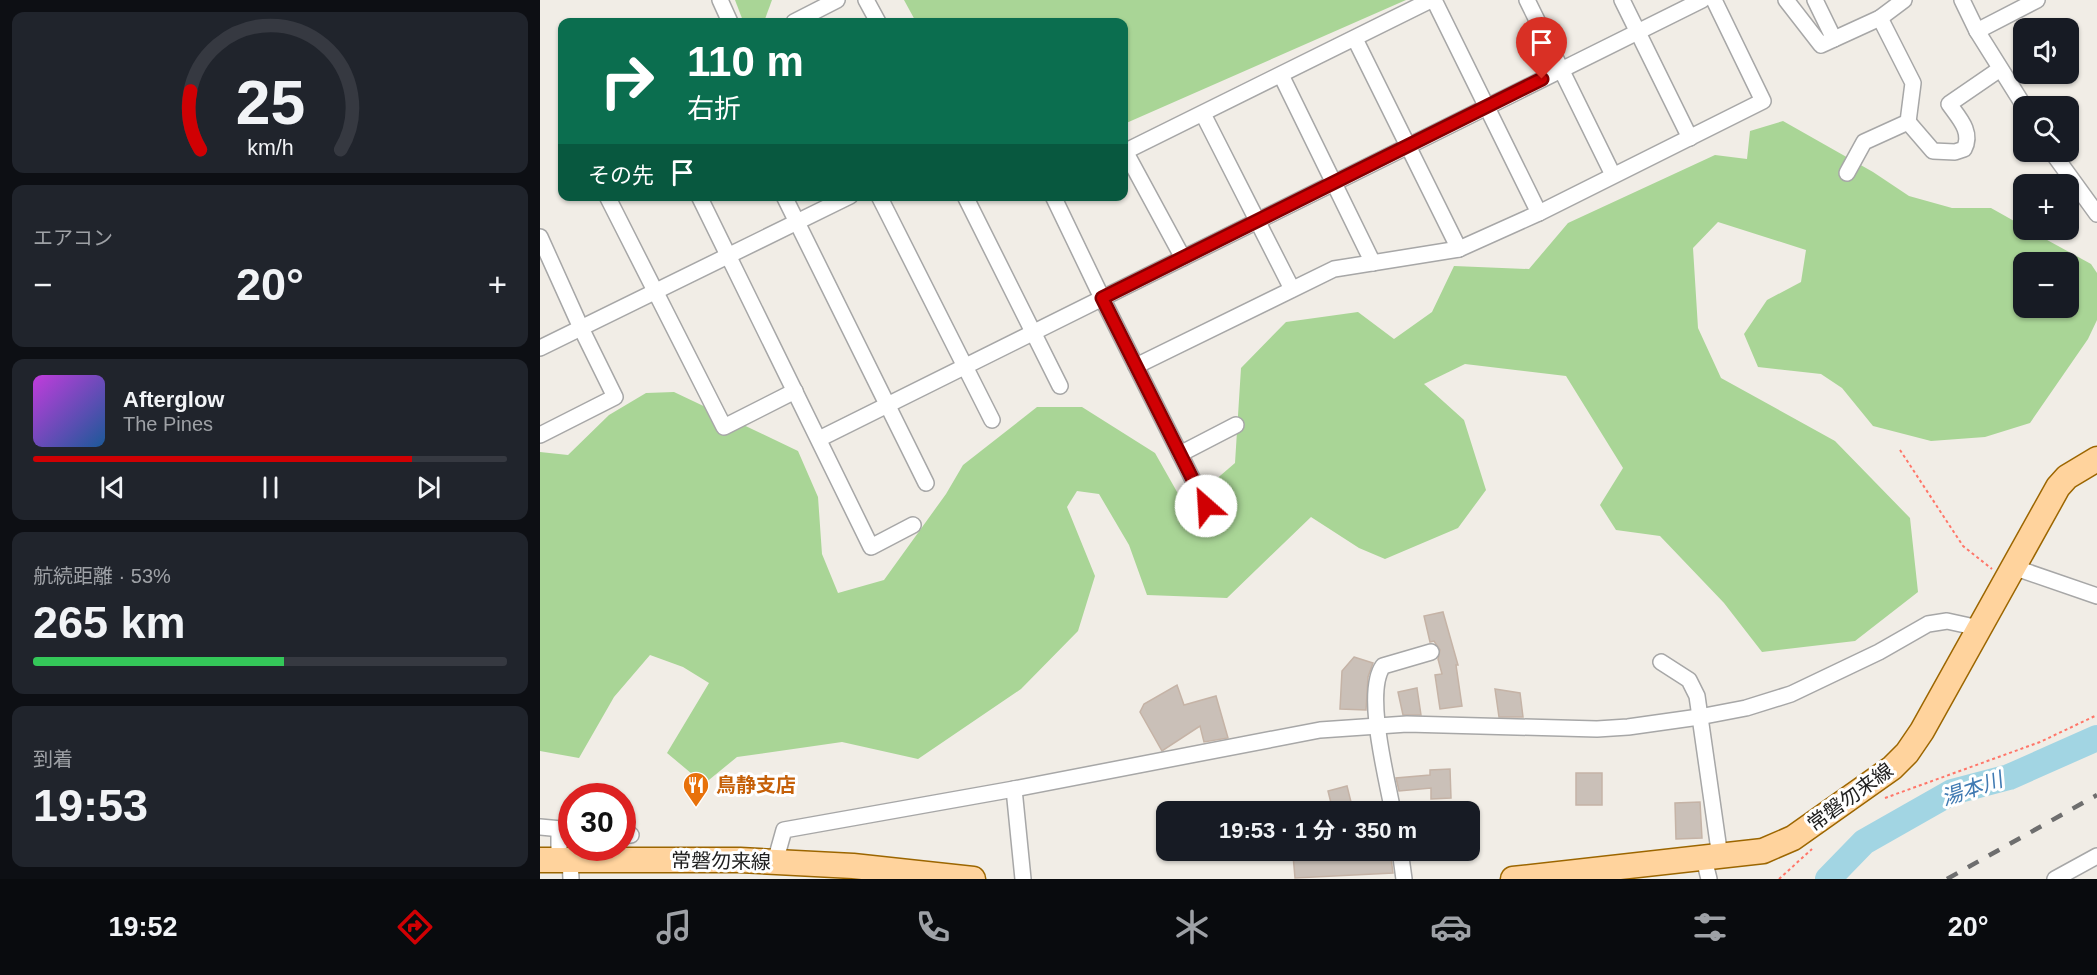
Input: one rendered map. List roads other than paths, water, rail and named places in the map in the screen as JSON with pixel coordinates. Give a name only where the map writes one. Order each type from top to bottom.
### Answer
[{"type":"main road","name":"常磐勿来線","points":[[1513,879],[1711,865],[1763,851],[1793,838],[1892,768],[1907,753],[1922,730],[2058,487],[2067,477],[2097,459]]},
{"type":"main road","name":"常磐勿来線","points":[[560,864],[740,869],[776,862],[853,866],[973,879]]},
{"type":"street","points":[[720,0],[728,18]]},
{"type":"street","points":[[802,18],[837,0]]},
{"type":"street","points":[[866,0],[876,18]]},
{"type":"street","points":[[1128,150],[1432,0],[1539,213]]},
{"type":"street","points":[[1527,0],[1613,175]]},
{"type":"street","points":[[1622,0],[1690,138]]},
{"type":"street","points":[[819,439],[1702,0]]},
{"type":"street","points":[[1136,366],[1334,269],[1460,249],[1539,213],[1763,101],[1714,0]]},
{"type":"street","points":[[1786,0],[1821,45],[1880,18],[1904,0]]},
{"type":"street","points":[[1815,0],[1834,39]]},
{"type":"street","points":[[1962,0],[1977,31],[2018,96]]},
{"type":"street","points":[[1977,31],[2037,0]]},
{"type":"street","points":[[1880,18],[1913,83],[1908,122],[1933,151],[1955,152],[1964,149],[1967,142],[1967,130],[1949,104],[2000,69]]},
{"type":"street","points":[[1355,39],[1460,249]]},
{"type":"street","points":[[1281,75],[1372,263]]},
{"type":"street","points":[[1203,114],[1292,289]]},
{"type":"street","points":[[1847,173],[1864,142],[1908,122]]},
{"type":"street","points":[[1128,159],[1183,258]]},
{"type":"street","points":[[2059,162],[2097,214]]},
{"type":"street","points":[[610,201],[724,427],[795,391]]},
{"type":"street","points":[[702,201],[871,547],[912,525]]},
{"type":"street","points":[[786,201],[926,483]]},
{"type":"street","points":[[540,348],[839,201]]},
{"type":"street","points":[[882,201],[992,420]]},
{"type":"street","points":[[967,201],[1059,386]]},
{"type":"street","points":[[1055,201],[1206,506]]},
{"type":"street","points":[[540,237],[615,397],[540,435]]},
{"type":"street","points":[[1180,454],[1236,425]]},
{"type":"street","points":[[2010,572],[2097,596]]},
{"type":"street","points":[[776,862],[784,830],[1014,789],[1320,730],[1377,725],[1448,724],[1597,729],[1699,717],[1746,708],[1791,694],[1879,652],[1928,624],[1947,621],[1979,628]]},
{"type":"street","points":[[1391,801],[1377,725],[1377,681],[1383,666],[1431,652]]},
{"type":"street","points":[[1661,662],[1689,680],[1694,687],[1699,717],[1711,865]]},
{"type":"street","points":[[1014,789],[1023,879]]},
{"type":"street","points":[[540,827],[558,829]]},
{"type":"street","points":[[2055,879],[2097,856]]},
{"type":"street","points":[[1402,861],[1404,879]]},
{"type":"waterway","name":"湯本川","points":[[1828,879],[1864,842],[1952,792],[2009,777],[2097,738]]},
{"type":"railway","points":[[1947,879],[2097,795]]},
{"type":"place","name":"鳥静支店","points":[[696,808]]}]
